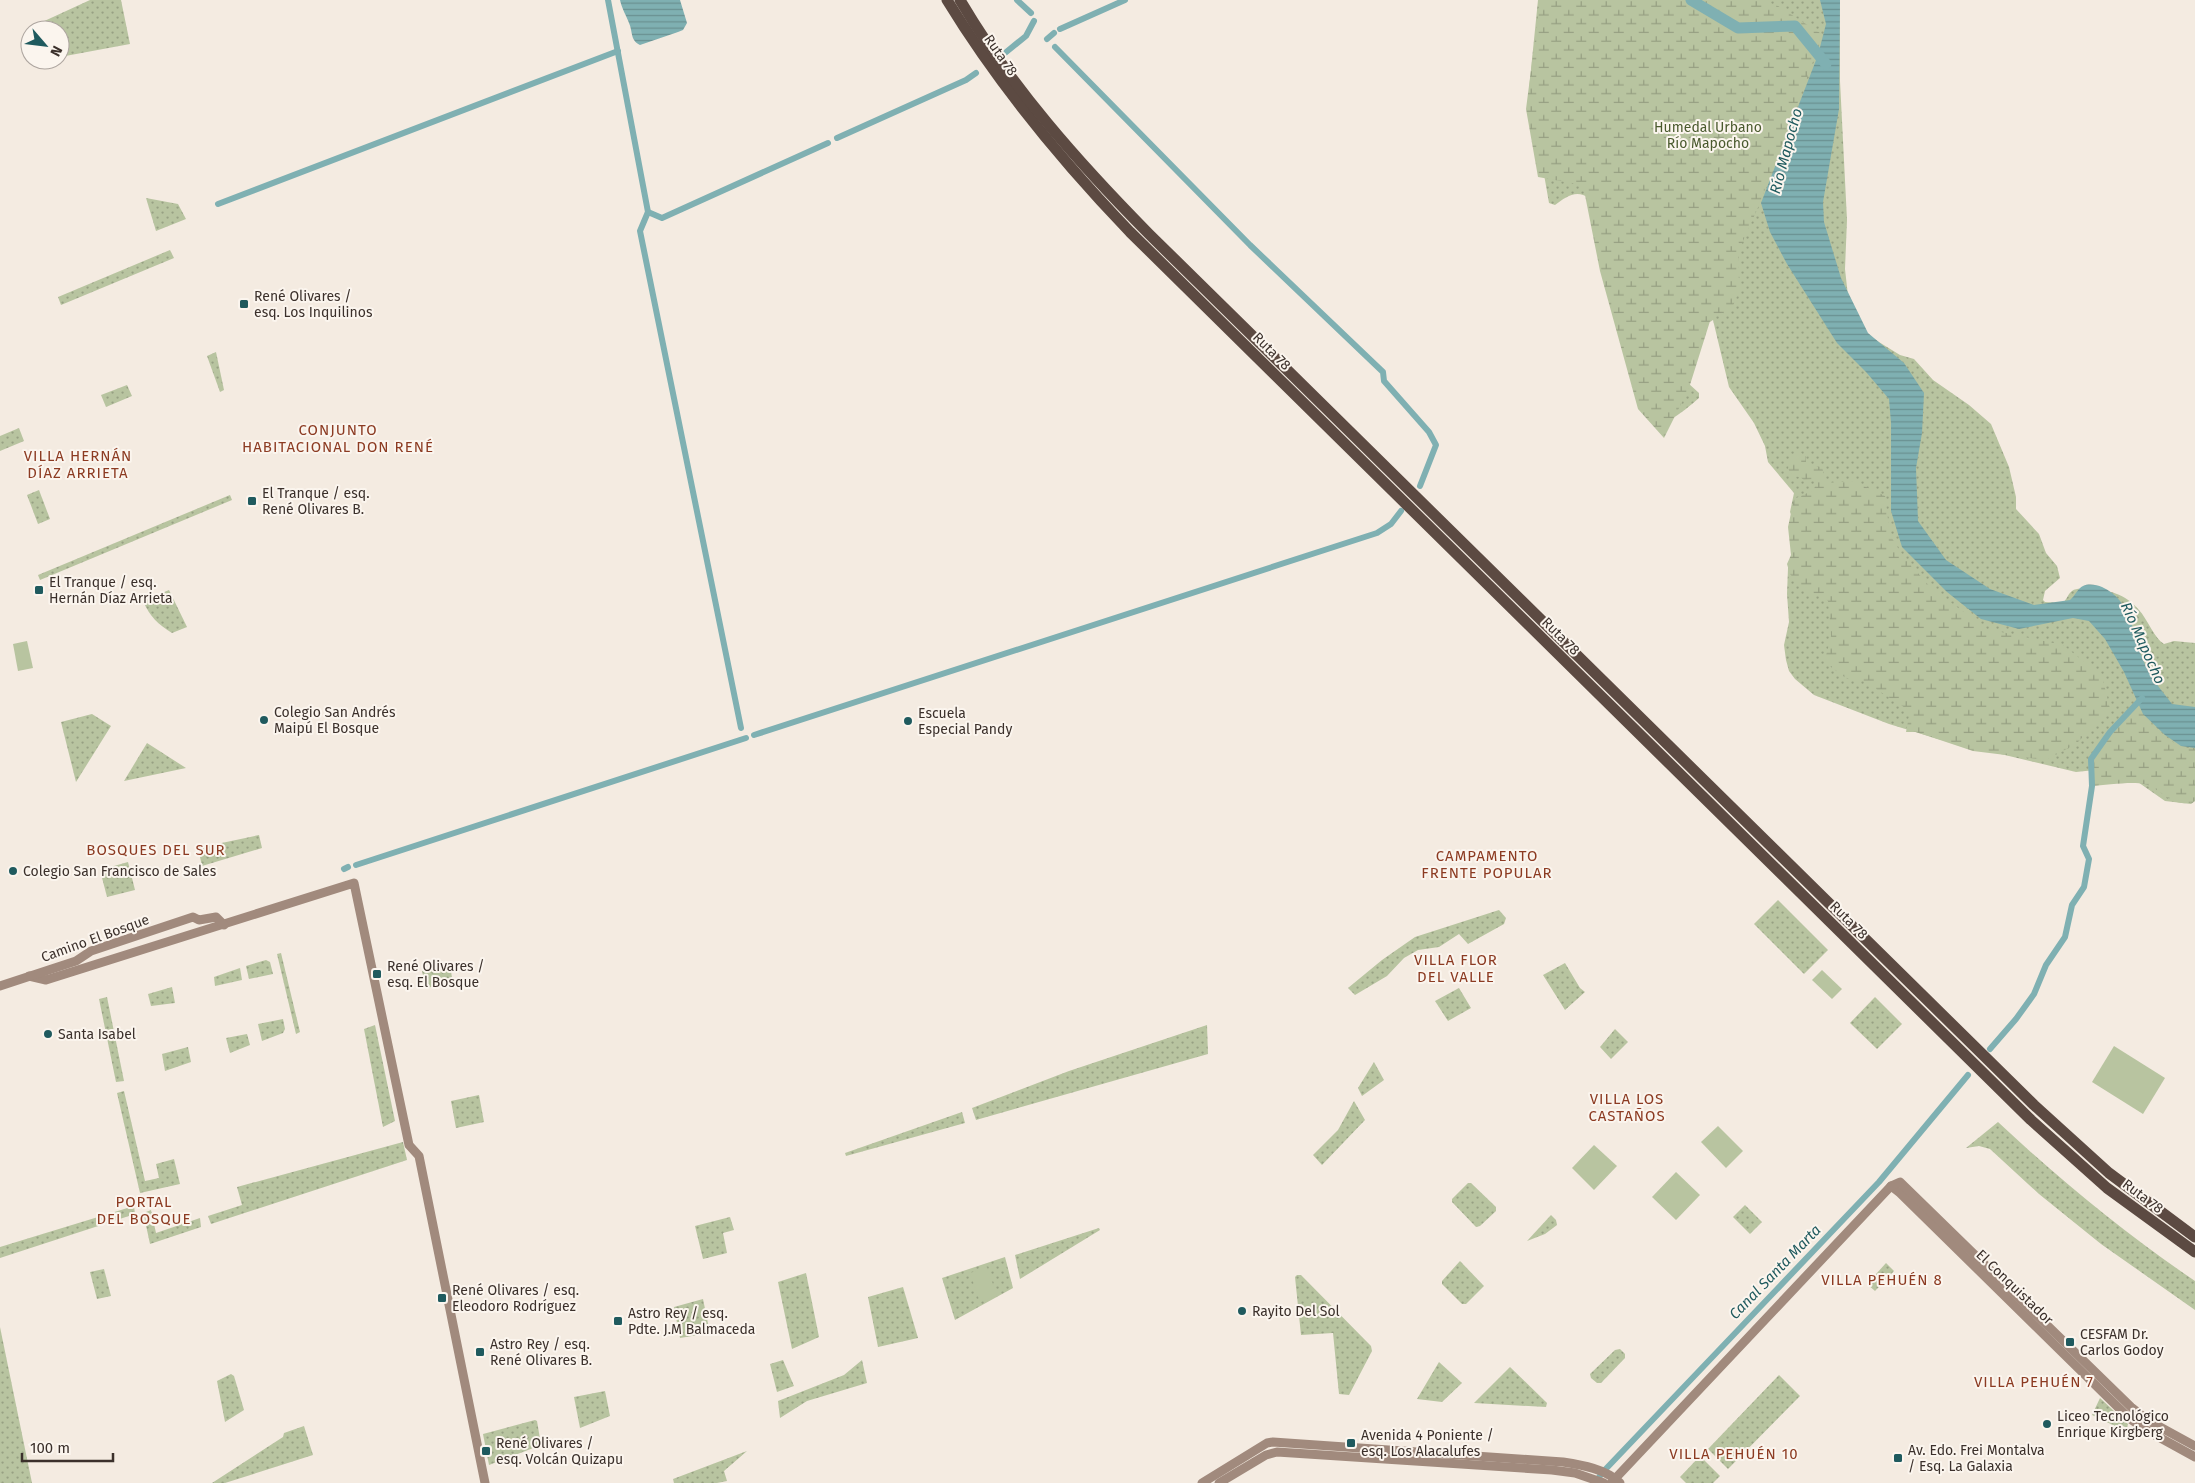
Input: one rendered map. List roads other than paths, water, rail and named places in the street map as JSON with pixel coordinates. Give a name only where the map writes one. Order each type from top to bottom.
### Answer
[{"type":"highway","name":"Ruta 78","points":[[947,0],[985,59],[1032,122],[1084,183],[1130,232],[2031,1120],[2107,1188],[2195,1252]]},
{"type":"highway","name":"Ruta 78","points":[[960,0],[993,50],[1041,115],[1094,177],[1142,227],[2034,1105],[2109,1173],[2195,1238]]},
{"type":"street","name":"Camino El Bosque","points":[[29,976],[46,980],[354,883],[409,1145],[419,1156],[485,1483]]},
{"type":"street","name":"Camino El Bosque","points":[[0,986],[76,961],[91,951],[193,917],[199,920],[216,917],[224,924]]},
{"type":"street","name":"El Conquistador","points":[[1896,1184],[2131,1407],[2149,1421],[2195,1446]]},
{"type":"street","name":"El Conquistador","points":[[1896,1184],[2129,1418],[2146,1430],[2195,1457]]},
{"type":"street","points":[[1611,1481],[1896,1184]]},
{"type":"street","points":[[1202,1483],[1267,1443],[1273,1442],[1554,1460],[1593,1468],[1611,1481]]},
{"type":"street","points":[[1219,1483],[1266,1455],[1277,1452],[1552,1470],[1585,1479],[1611,1481]]},
{"type":"street","points":[[1585,1479],[1593,1468]]},
{"type":"water","points":[[620,0],[680,0],[687,23],[683,30],[640,45],[633,38]]},
{"type":"water","name":"Río Mapocho","points":[[1820,0],[1840,0],[1839,109],[1823,202],[1824,222],[1841,278],[1868,333],[1904,363],[1924,393],[1922,433],[1916,468],[1918,521],[1946,560],[1990,589],[2034,605],[2070,600],[2085,585],[2100,586],[2112,593],[2126,610],[2144,662],[2156,684],[2172,704],[2195,707],[2195,748],[2181,746],[2165,735],[2143,714],[2124,672],[2105,639],[2089,621],[2073,618],[2019,629],[1981,619],[1947,592],[1902,547],[1891,511],[1891,423],[1889,399],[1866,372],[1837,343],[1787,264],[1770,232],[1761,203],[1818,55],[1826,24]]},
{"type":"waterway","points":[[608,0],[648,212],[640,231],[741,728]]},
{"type":"waterway","points":[[1017,0],[1031,13]]},
{"type":"waterway","points":[[1060,29],[1125,0]]},
{"type":"waterway","points":[[1691,0],[1738,28],[1795,26],[1826,64]]},
{"type":"waterway","points":[[1005,53],[1026,36],[1034,21]]},
{"type":"waterway","points":[[1047,39],[1054,33]]},
{"type":"waterway","points":[[1055,47],[1250,245],[1383,372],[1384,381],[1429,432],[1436,445],[1420,486]]},
{"type":"waterway","points":[[218,204],[618,51]]},
{"type":"waterway","points":[[837,138],[966,80],[976,73]]},
{"type":"waterway","points":[[648,212],[662,218],[828,143]]},
{"type":"waterway","points":[[754,735],[1377,533],[1391,524],[1401,511]]},
{"type":"waterway","name":"Canal Santa Marta","points":[[1990,1049],[2016,1019],[2034,994],[2046,965],[2065,937],[2072,905],[2084,887],[2089,859],[2083,846],[2092,786],[2091,759],[2110,732],[2142,698]]},
{"type":"waterway","points":[[356,865],[746,738]]},
{"type":"waterway","points":[[344,869],[348,867]]},
{"type":"waterway","name":"Canal Santa Marta","points":[[1596,1483],[1601,1474],[1879,1182],[1968,1075]]},
{"type":"place","name":"René Olivares / esq. Los Inquilinos","points":[[244,304]]},
{"type":"place","name":"El Tranque / esq. René Olivares B.","points":[[252,501]]},
{"type":"place","name":"El Tranque / esq. Hernán Díaz Arrieta","points":[[39,590]]},
{"type":"place","name":"Colegio San Andrés Maipú El Bosque","points":[[264,720]]},
{"type":"place","name":"Escuela Especial Pandy","points":[[908,721]]},
{"type":"place","name":"Colegio San Francisco de Sales","points":[[13,871]]},
{"type":"place","name":"René Olivares / esq. El Bosque","points":[[377,974]]},
{"type":"place","name":"Santa Isabel","points":[[48,1034]]},
{"type":"place","name":"René Olivares / esq. Eleodoro Rodríguez","points":[[442,1298]]},
{"type":"place","name":"Rayito Del Sol","points":[[1242,1311]]},
{"type":"place","name":"Astro Rey / esq. Pdte. J.M Balmaceda","points":[[618,1321]]},
{"type":"place","name":"CESFAM Dr. Carlos Godoy","points":[[2070,1342]]},
{"type":"place","name":"Astro Rey / esq. René Olivares B.","points":[[480,1352]]},
{"type":"place","name":"Liceo Tecnológico Enrique Kirgberg","points":[[2047,1424]]},
{"type":"place","name":"Avenida 4 Poniente / esq. Los Alacalufes","points":[[1351,1443]]},
{"type":"place","name":"René Olivares / esq. Volcán Quizapu","points":[[486,1451]]},
{"type":"place","name":"Av. Edo. Frei Montalva / Esq. La Galaxia","points":[[1898,1458]]},
{"type":"district","name":"CONJUNTO HABITACIONAL DON RENÉ","points":[[338,438]]},
{"type":"district","name":"VILLA HERNÁN DÍAZ ARRIETA","points":[[78,464]]},
{"type":"district","name":"BOSQUES DEL SUR","points":[[156,850]]},
{"type":"district","name":"CAMPAMENTO FRENTE POPULAR","points":[[1487,864]]},
{"type":"district","name":"VILLA FLOR DEL VALLE","points":[[1456,968]]},
{"type":"district","name":"VILLA LOS CASTAÑOS","points":[[1627,1108]]},
{"type":"district","name":"PORTAL DEL BOSQUE","points":[[144,1210]]},
{"type":"district","name":"VILLA PEHUÉN 8","points":[[1882,1280]]},
{"type":"district","name":"VILLA PEHUÉN 7","points":[[2034,1382]]},
{"type":"district","name":"VILLA PEHUÉN 10","points":[[1734,1454]]},
{"type":"park label","name":"Humedal Urbano Río Mapocho","points":[[1708,136]]}]
